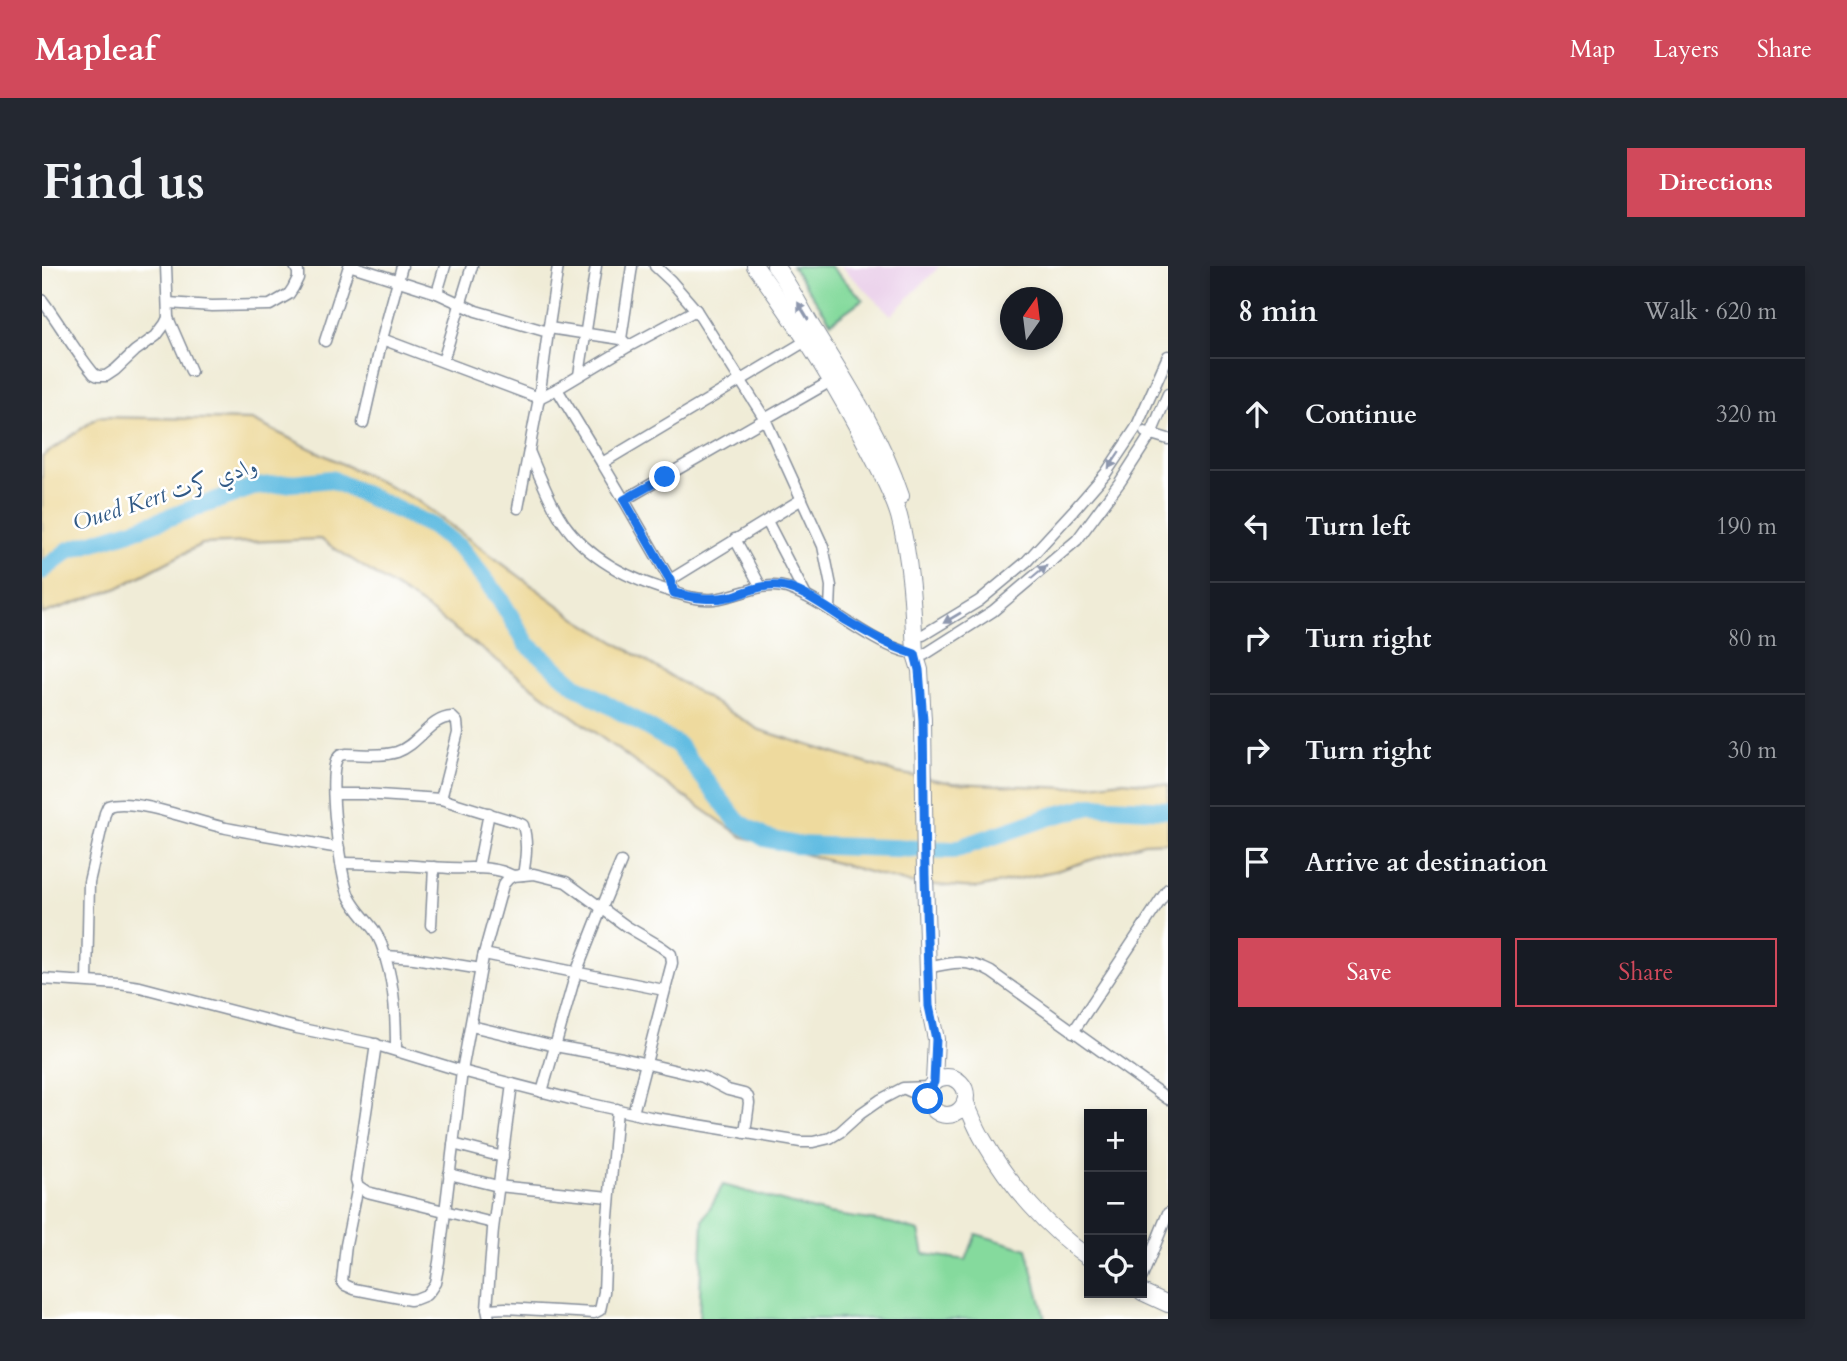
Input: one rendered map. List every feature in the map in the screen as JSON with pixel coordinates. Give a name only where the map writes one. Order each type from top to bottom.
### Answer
[{"type":"main road","points":[[755,266],[806,341],[858,426],[898,516],[905,547],[919,660],[923,720],[929,1006],[936,1039],[964,1089],[965,1101],[984,1140],[1014,1185],[1045,1220],[1084,1254]]},
{"type":"main road","points":[[775,266],[877,436],[893,473],[905,508],[915,552],[923,635],[919,660]]},
{"type":"main road","points":[[936,1039],[931,1089],[934,1110],[952,1114],[962,1107],[965,1101]]},
{"type":"main road","points":[[931,1089],[945,1077],[957,1080]]},
{"type":"main road","points":[[952,1114],[984,1140]]},
{"type":"main road","points":[[1147,1294],[1168,1304]]},
{"type":"street","points":[[166,266],[168,318],[191,371]]},
{"type":"street","points":[[169,303],[212,306],[270,305],[289,294],[293,288],[298,278],[295,266]]},
{"type":"street","points":[[325,341],[350,266],[437,293],[459,305],[505,320],[549,330],[586,332],[625,343]]},
{"type":"street","points":[[362,423],[402,266]]},
{"type":"street","points":[[437,293],[445,266]]},
{"type":"street","points":[[443,361],[471,266]]},
{"type":"street","points":[[518,508],[539,398],[558,266]]},
{"type":"street","points":[[579,375],[596,266]]},
{"type":"street","points":[[625,343],[632,266]]},
{"type":"street","points":[[655,266],[696,310],[765,419],[823,546],[831,586],[830,610]]},
{"type":"street","points":[[42,300],[69,342],[97,376],[106,376],[115,370],[156,335],[168,318]]},
{"type":"street","points":[[382,339],[539,398],[557,390],[625,343],[696,310]]},
{"type":"street","points":[[602,463],[806,341]]},
{"type":"street","points":[[923,635],[979,601],[1026,562],[1073,512],[1106,473],[1136,428],[1168,356]]},
{"type":"street","points":[[624,500],[831,381]]},
{"type":"street","points":[[557,390],[624,500],[670,580],[674,593]]},
{"type":"street","points":[[529,451],[555,511],[574,537],[590,552],[622,573],[642,583],[701,599],[732,596],[761,587],[782,586],[806,596],[881,641],[919,660],[993,611],[1077,540],[1163,419],[1168,394]]},
{"type":"street","points":[[1143,413],[1163,419]]},
{"type":"street","points":[[1136,428],[1168,439]]},
{"type":"street","points":[[670,580],[802,499]]},
{"type":"street","points":[[767,521],[806,596]]},
{"type":"street","points":[[735,539],[761,587]]},
{"type":"street","points":[[396,1050],[393,985],[386,956],[374,931],[348,895],[341,863],[334,794],[337,760],[341,755],[398,752],[420,737],[434,722],[452,717],[457,722],[458,732],[441,799]]},
{"type":"street","points":[[334,794],[441,799],[523,825],[527,846],[518,875]]},
{"type":"street","points":[[87,981],[89,882],[108,806],[124,803],[223,827],[339,848]]},
{"type":"street","points":[[478,868],[489,813]]},
{"type":"street","points":[[542,1092],[576,973],[621,862]]},
{"type":"street","points":[[341,863],[478,868],[518,875],[546,876],[566,882],[626,926],[671,954],[672,963],[633,1113]]},
{"type":"street","points":[[431,925],[434,867]]},
{"type":"street","points":[[376,1044],[356,1180],[358,1186],[342,1281],[354,1289],[410,1300],[426,1295],[435,1283],[462,1070],[484,954],[503,885],[508,879],[518,875]]},
{"type":"street","points":[[1073,1032],[1168,889]]},
{"type":"street","points":[[484,954],[664,990]]},
{"type":"street","points":[[386,956],[481,969]]},
{"type":"street","points":[[928,968],[960,962],[982,967],[1168,1099]]},
{"type":"street","points":[[42,979],[87,981],[140,988],[286,1026],[376,1044],[542,1092],[633,1113],[801,1142],[821,1140],[840,1132],[880,1100],[903,1088],[931,1089]]},
{"type":"street","points":[[471,1027],[703,1077],[748,1097],[745,1133]]},
{"type":"street","points":[[512,1084],[493,1223],[488,1314],[505,1308],[594,1313],[600,1310],[604,1292],[617,1109]]},
{"type":"street","points":[[453,1144],[503,1157]]},
{"type":"street","points":[[449,1174],[498,1186],[609,1197]]},
{"type":"street","points":[[358,1186],[367,1192],[493,1223]]},
{"type":"street","points":[[1147,1266],[1167,1218]]},
{"type":"shaded area","points":[[841,266],[940,266],[891,315]]},
{"type":"green space","points":[[792,266],[830,266],[863,299],[831,322]]},
{"type":"green space","points":[[723,1185],[829,1214],[891,1223],[919,1231],[924,1254],[966,1260],[976,1234],[1027,1249],[1045,1319],[699,1319],[703,1220]]},
{"type":"sand","points":[[98,417],[252,420],[415,499],[577,619],[760,730],[897,773],[953,783],[1068,788],[1122,781],[1168,785],[1168,842],[1144,843],[1059,870],[977,888],[908,883],[743,837],[636,763],[418,602],[320,539],[202,544],[118,588],[42,614],[42,457]]},
{"type":"waterway","name":"Oued Kert وادي كرت","points":[[42,571],[69,550],[140,528],[253,487],[331,479],[432,526],[461,549],[500,599],[527,644],[576,686],[678,745],[737,821],[765,838],[796,845],[953,850],[1052,816],[1091,806],[1168,810]]},
{"type":"route","points":[[665,477],[624,500],[670,580],[674,593],[714,599],[761,587],[782,586],[806,596],[881,641],[915,654],[923,720],[929,1006],[936,1039],[934,1082],[930,1087],[928,1099]]}]
